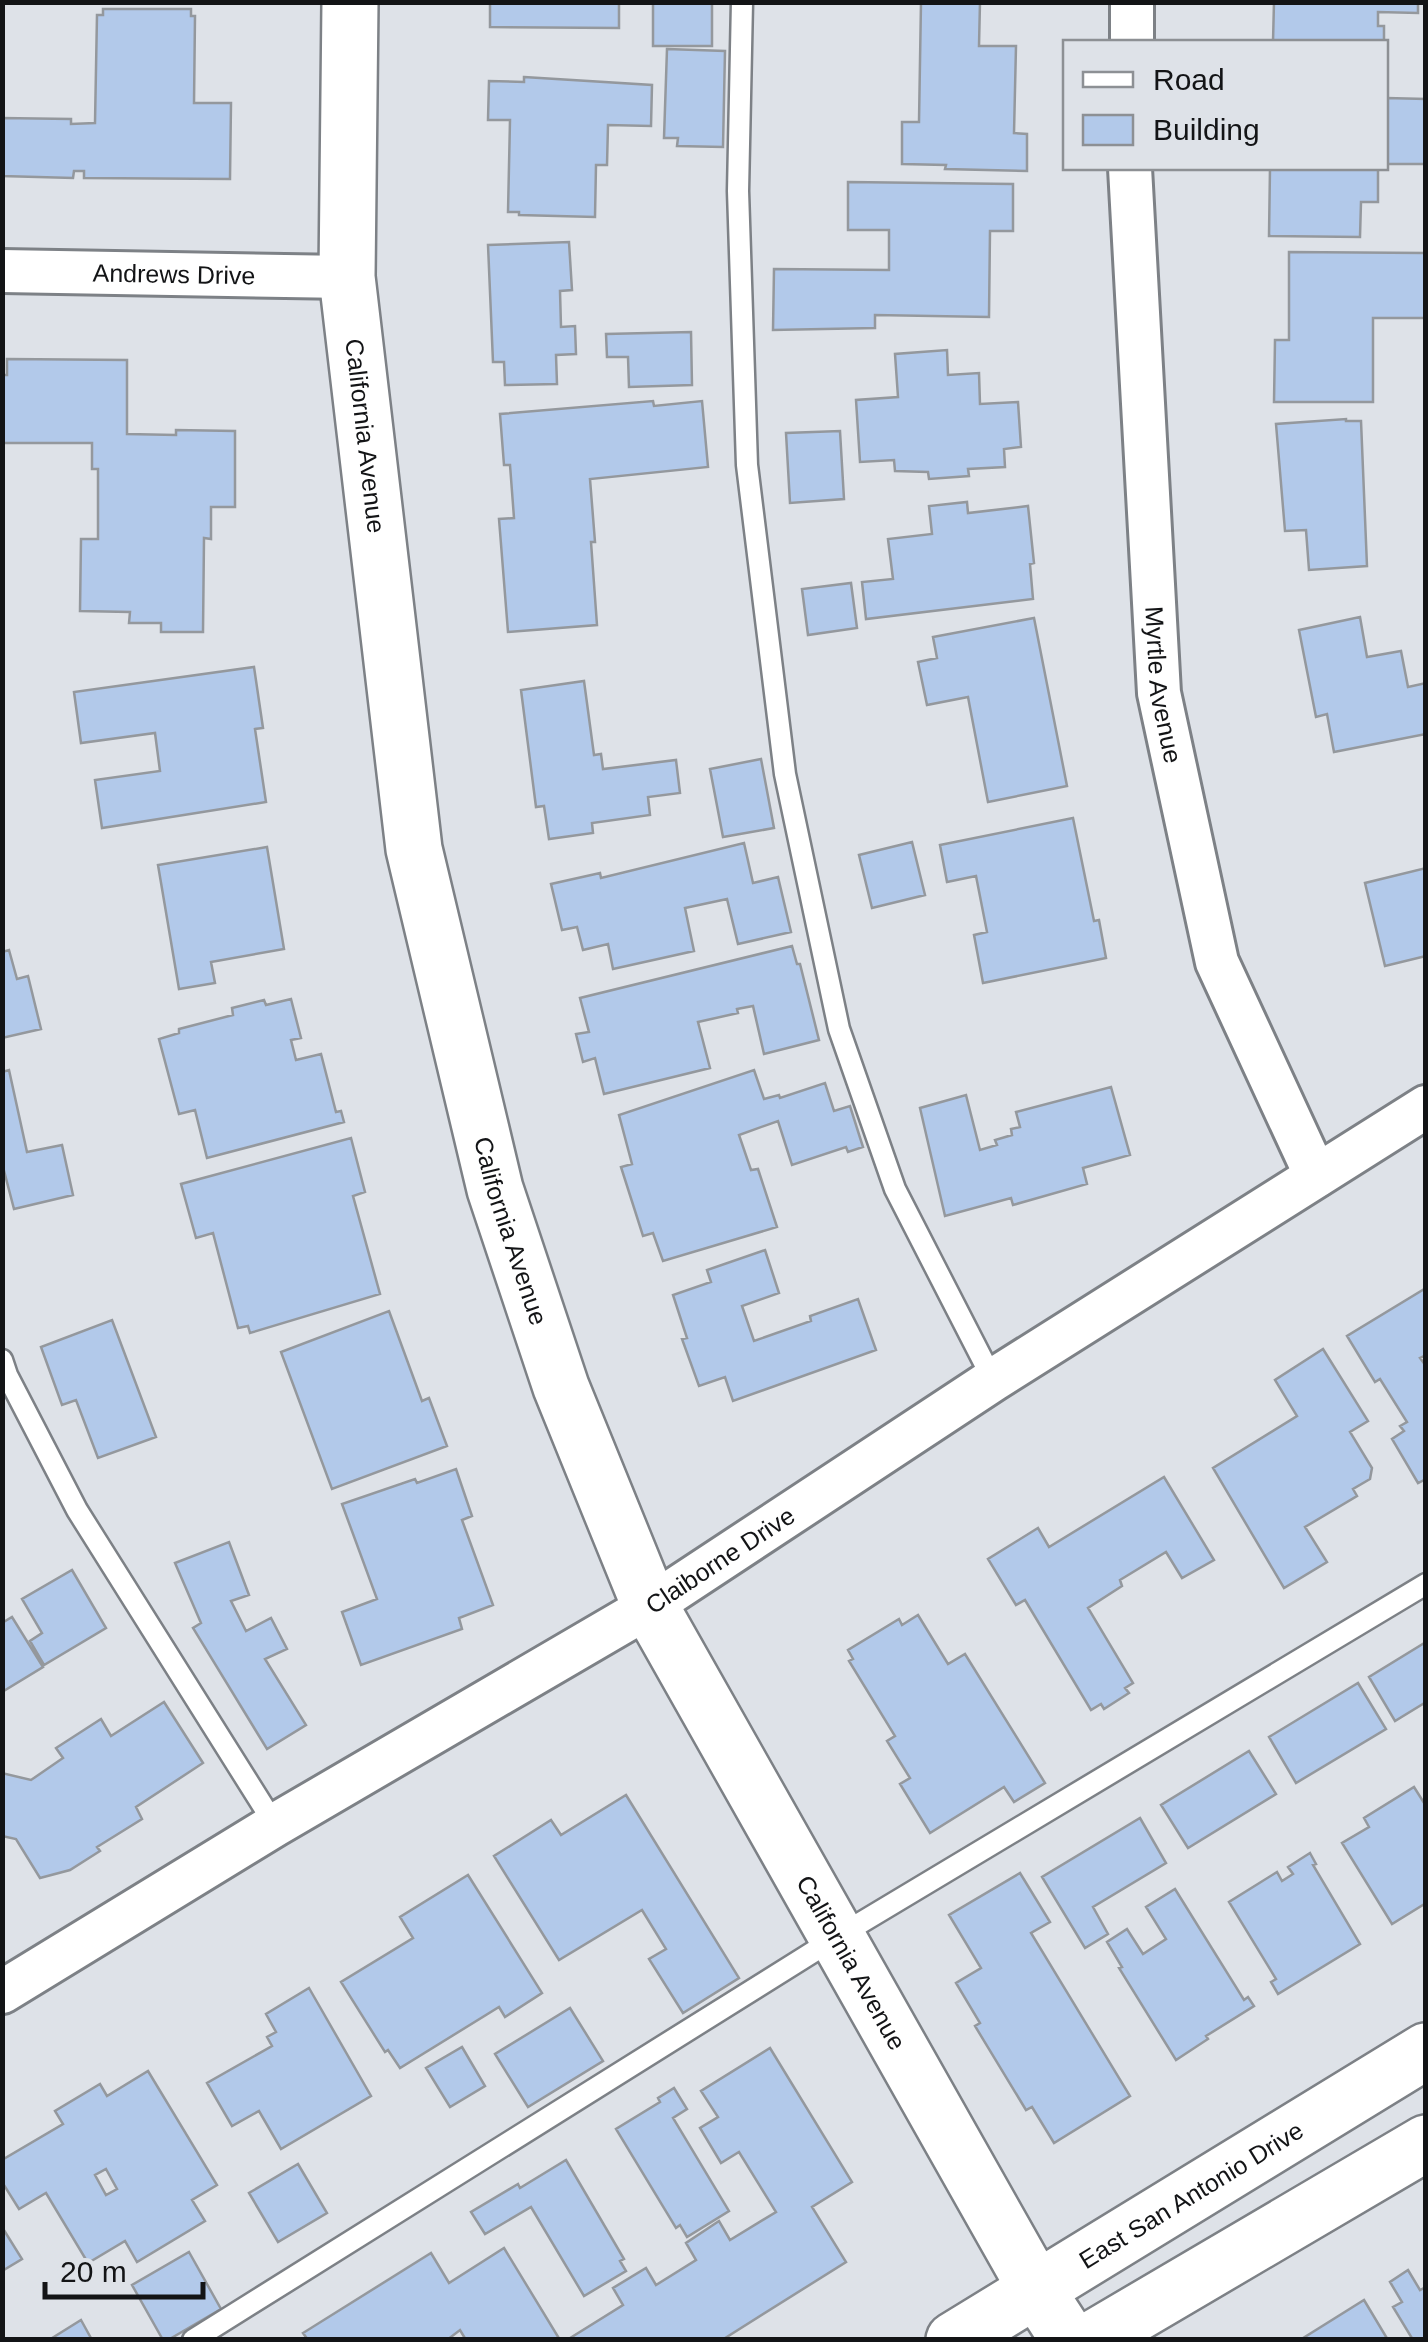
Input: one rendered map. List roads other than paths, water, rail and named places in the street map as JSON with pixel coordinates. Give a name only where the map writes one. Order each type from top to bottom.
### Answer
[{"type":"street","name":"California Avenue","points":[[350,2],[348,277],[414,849],[495,1188],[561,1388],[650,1606],[1036,2290],[1069,2340]]},
{"type":"street","points":[[1132,2],[1132,40]]},
{"type":"street","name":"Myrtle Avenue","points":[[1130,170],[1158,693],[1217,962],[1316,1176]]},
{"type":"street","name":"Andrews Drive","points":[[2,271],[348,277]]},
{"type":"street","name":"Claiborne Drive","points":[[2,1992],[275,1825],[650,1606],[993,1380],[1426,1107]]},
{"type":"street","name":"East San Antonio Drive","points":[[954,2340],[1426,2051]]},
{"type":"street","points":[[1092,2340],[1426,2142]]},
{"type":"lane","points":[[742,2],[738,191],[748,465],[785,774],[839,1029],[896,1189],[993,1380]]},
{"type":"lane","points":[[2,1360],[77,1510],[275,1825]]},
{"type":"lane","points":[[193,2340],[837,1937],[1426,1584]]}]
